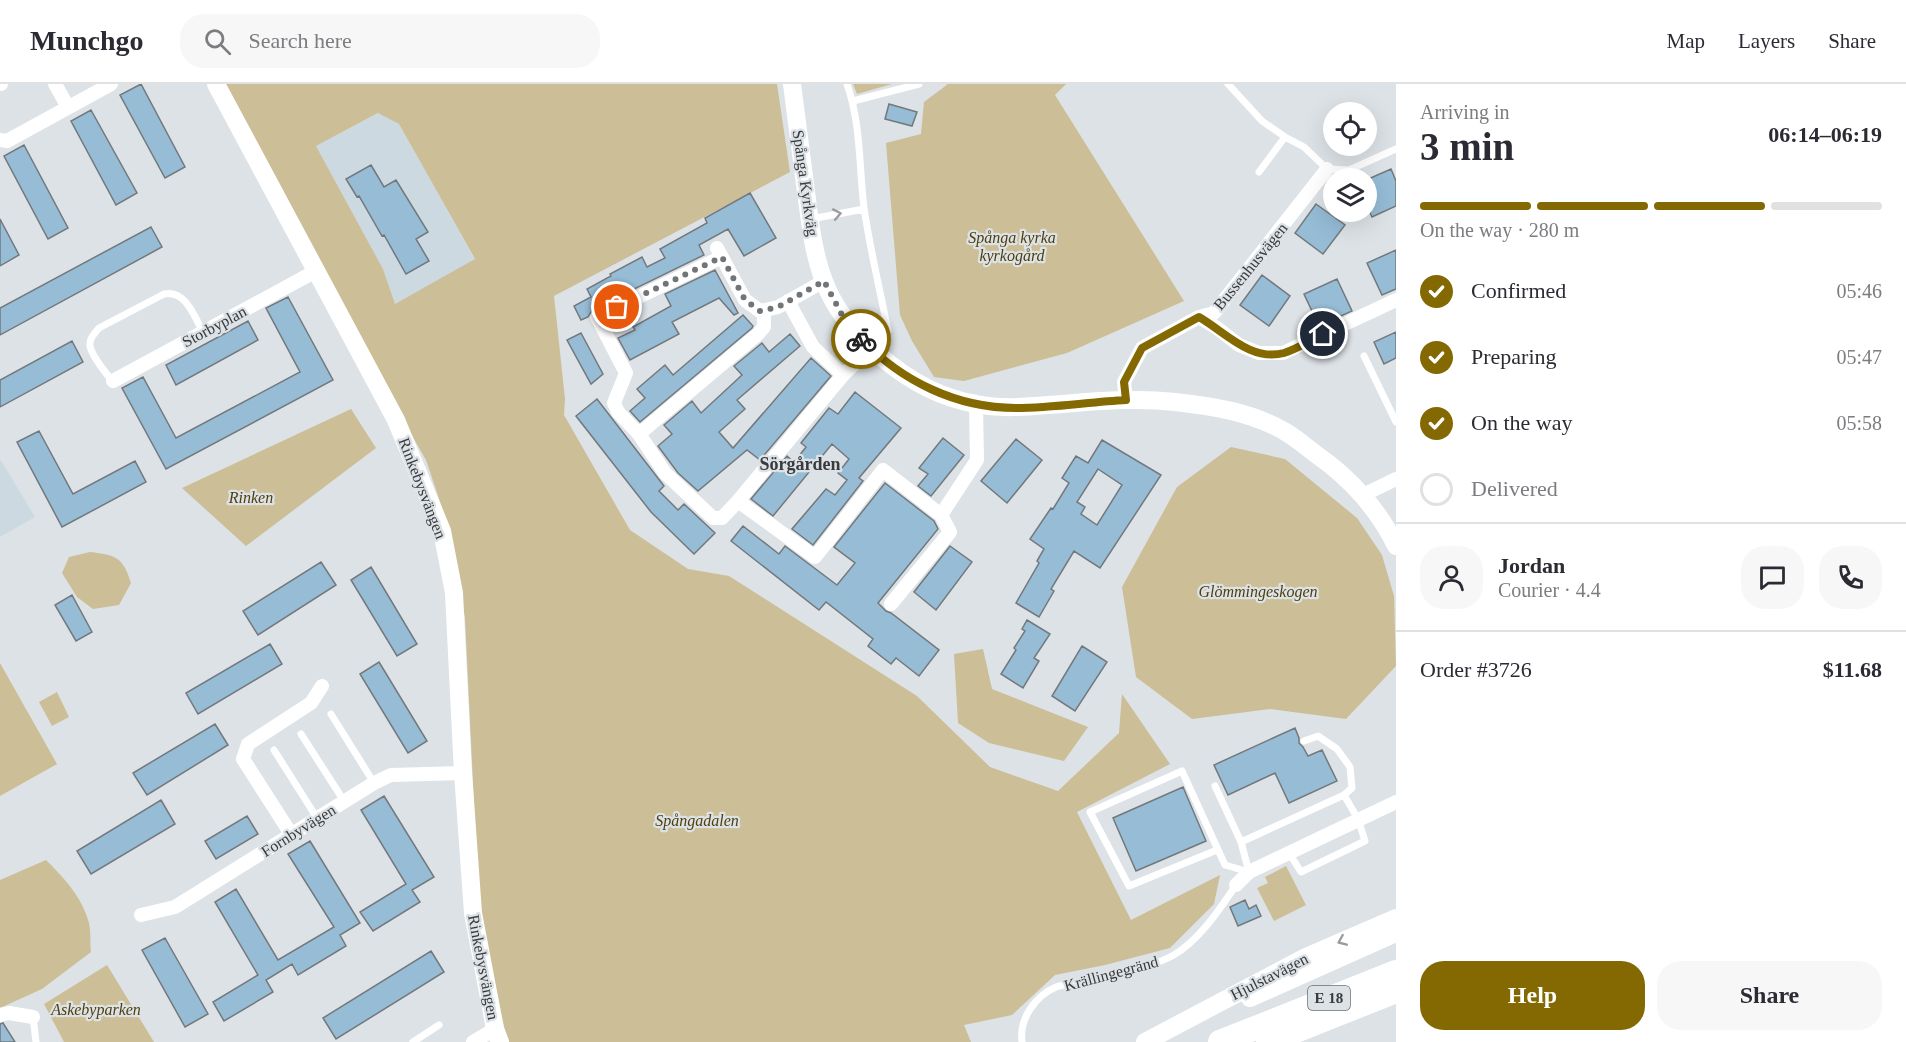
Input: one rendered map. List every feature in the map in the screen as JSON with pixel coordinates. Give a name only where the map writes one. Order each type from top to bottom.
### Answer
[{"type":"highway","name":"E 18","points":[[1220,1042],[1396,972]]},
{"type":"highway","name":"E 18","points":[[1268,1042],[1396,991]]},
{"type":"street","points":[[56,84],[68,107]]},
{"type":"street","points":[[0,140],[7,141],[111,84]]},
{"type":"street","name":"Rinkebysvängen","points":[[216,84],[396,420],[442,531],[454,593],[472,913],[498,1035]]},
{"type":"street","name":"Spånga Kyrkväg","points":[[792,84],[809,219],[824,281],[842,315],[862,341],[886,361],[915,382],[947,397],[976,405],[1015,408],[1126,400],[1173,402],[1248,415],[1284,431],[1333,466],[1363,495],[1390,532],[1396,546]]},
{"type":"street","name":"Bussenhusvägen","points":[[1126,400],[1124,382],[1142,348],[1199,317],[1214,313],[1323,174]]},
{"type":"street","points":[[824,281],[778,307],[760,311],[745,300],[719,252],[597,317],[626,374],[614,403],[618,412],[639,434],[665,473],[713,518],[722,518],[856,362]]},
{"type":"street","name":"Storbyplan","points":[[112,381],[316,271]]},
{"type":"street","points":[[1199,317],[1239,345],[1259,353],[1283,353],[1396,300]]},
{"type":"street","points":[[788,301],[813,347],[843,375]]},
{"type":"street","points":[[639,434],[758,334],[764,327],[764,310]]},
{"type":"street","points":[[941,515],[977,460],[976,405]]},
{"type":"street","points":[[738,501],[815,557],[883,470],[941,515],[950,532],[891,604]]},
{"type":"street","points":[[1363,495],[1396,479]]},
{"type":"street","points":[[291,834],[243,759],[248,744],[312,703],[322,686]]},
{"type":"street","name":"Fornbyvägen","points":[[141,915],[175,907],[344,801],[392,775],[463,773]]},
{"type":"street","name":"Krällingegränd","points":[[1236,885],[1249,872],[1396,802]]},
{"type":"street","name":"Hjulstavägen","points":[[1147,1042],[1306,957],[1396,918]]},
{"type":"street","name":"Hjulstavägen","points":[[1147,1042],[1396,933]]},
{"type":"street","points":[[0,1015],[9,1013],[33,1017]]},
{"type":"street","points":[[473,1042],[498,1035]]},
{"type":"lane","points":[[847,84],[858,129],[864,208],[888,331]]},
{"type":"lane","points":[[853,101],[919,84]]},
{"type":"lane","points":[[1228,84],[1262,121],[1304,147],[1326,168]]},
{"type":"lane","points":[[1259,172],[1285,137]]},
{"type":"lane","points":[[1353,168],[1396,149]]},
{"type":"lane","points":[[809,219],[864,208]]},
{"type":"lane","points":[[112,381],[90,348],[91,338],[99,328],[172,292],[184,300],[203,332]]},
{"type":"lane","points":[[1364,356],[1396,422]]},
{"type":"lane","points":[[331,714],[374,783]]},
{"type":"lane","points":[[301,734],[344,801]]},
{"type":"lane","points":[[1241,842],[1344,795],[1352,788],[1350,767],[1337,749],[1318,736],[1304,741]]},
{"type":"lane","points":[[274,750],[317,818]]},
{"type":"lane","points":[[1218,850],[1129,886],[1090,812],[1182,771],[1225,865],[1249,872]]},
{"type":"lane","points":[[1215,786],[1241,842],[1249,872]]},
{"type":"lane","points":[[1288,852],[1300,872],[1365,841],[1358,819],[1344,795]]},
{"type":"lane","name":"Krällingegränd","points":[[1022,1042],[1024,1018],[1038,1000],[1056,988],[1138,969],[1173,956],[1196,937],[1236,885]]},
{"type":"lane","points":[[33,1017],[36,1042]]},
{"type":"lane","points":[[413,1042],[439,1025]]},
{"type":"shaded area","points":[[379,113],[399,124],[475,260],[395,304],[383,269],[316,146]]},
{"type":"shaded area","points":[[0,459],[35,517],[0,537]]},
{"type":"green space","name":"Spångadalen","points":[[226,84],[777,84],[790,172],[554,296],[565,399],[564,415],[630,530],[688,569],[729,576],[917,696],[990,767],[1058,791],[1119,733],[1122,694],[1170,764],[1077,812],[1131,920],[1220,875],[1214,904],[1170,948],[1055,975],[1012,1015],[964,1025],[971,1042],[509,1042],[479,907],[465,618],[449,528],[426,460],[378,376]],"holes":[[[378,113],[399,124],[475,259],[395,304],[383,269],[316,146]]]},
{"type":"green space","points":[[853,84],[892,84],[857,94]]},
{"type":"green space","name":"Spånga kyrka kyrkogård","points":[[948,84],[1066,84],[1055,95],[1184,301],[1067,353],[964,381],[934,377],[912,341],[900,315],[886,143],[921,134],[924,102]]},
{"type":"green space","name":"Rinken","points":[[351,409],[376,448],[246,546],[182,488]]},
{"type":"green space","name":"Glömmingeskogen","points":[[1231,447],[1285,459],[1357,518],[1382,555],[1394,596],[1396,666],[1346,719],[1270,709],[1192,719],[1136,677],[1122,587],[1177,487]]},
{"type":"green space","points":[[90,552],[112,556],[125,568],[131,583],[119,605],[93,609],[77,597],[62,573],[69,557]]},
{"type":"green space","points":[[983,649],[992,689],[1088,727],[1064,761],[989,743],[958,723],[954,654]]},
{"type":"green space","points":[[0,663],[57,764],[0,796]]},
{"type":"green space","points":[[57,692],[69,717],[52,726],[39,702]]},
{"type":"green space","points":[[46,860],[66,881],[82,905],[89,923],[91,952],[42,989],[0,1008],[0,880]]},
{"type":"green space","points":[[1286,866],[1306,905],[1274,921],[1257,888],[1268,883],[1265,877]]},
{"type":"green space","name":"Askebyparken","points":[[107,965],[154,1042],[64,1042],[44,1004]]},
{"type":"building","points":[[141,84],[185,167],[165,178],[120,95]]},
{"type":"building","points":[[889,104],[917,112],[912,126],[885,119]]},
{"type":"building","points":[[91,110],[137,193],[116,205],[71,121]]},
{"type":"building","points":[[24,145],[68,228],[48,239],[4,156]]},
{"type":"building","points":[[371,165],[384,187],[396,180],[428,232],[416,239],[429,261],[406,274],[384,235],[382,236],[359,196],[357,197],[346,179]]},
{"type":"building","points":[[1391,169],[1396,181],[1396,206],[1377,215],[1377,175]]},
{"type":"building","points":[[750,193],[776,238],[744,256],[728,229],[699,245],[704,255],[593,309],[588,317],[581,320],[574,306],[591,297],[587,289],[642,257],[647,267],[665,258],[660,249],[707,223],[705,218]]},
{"type":"building","points":[[1316,204],[1323,209],[1323,222],[1341,222],[1345,225],[1323,254],[1295,233]]},
{"type":"building","points":[[0,219],[19,255],[0,266]]},
{"type":"building","points":[[151,227],[162,247],[0,335],[0,308]]},
{"type":"building","points":[[1396,250],[1396,289],[1382,295],[1367,263]]},
{"type":"building","points":[[715,270],[738,313],[734,315],[719,298],[672,322],[679,334],[630,360],[618,338],[635,330],[633,327],[671,306],[665,294]]},
{"type":"building","points":[[1262,275],[1290,296],[1269,326],[1240,305]]},
{"type":"building","points":[[1337,279],[1352,311],[1319,326],[1304,294]]},
{"type":"building","points":[[288,297],[333,380],[166,469],[122,388],[143,377],[176,438],[300,372],[266,308]]},
{"type":"building","points":[[743,315],[753,326],[752,328],[640,422],[630,411],[645,398],[637,389],[665,365],[673,375]]},
{"type":"building","points":[[248,321],[258,340],[176,385],[166,365]]},
{"type":"building","points":[[1396,332],[1396,358],[1384,364],[1374,342]]},
{"type":"building","points":[[581,333],[603,374],[591,384],[567,340]]},
{"type":"building","points":[[790,334],[800,346],[737,400],[745,409],[719,432],[733,448],[811,358],[831,376],[760,460],[747,450],[698,491],[678,473],[658,446],[672,434],[664,425],[692,401],[701,413],[742,375],[734,366],[762,343],[769,352]]},
{"type":"building","points":[[72,341],[83,362],[0,407],[0,380]]},
{"type":"building","points":[[855,392],[901,428],[859,478],[863,481],[813,545],[792,529],[826,489],[835,495],[847,480],[838,473],[849,459],[832,444],[773,516],[751,499],[787,456],[794,462],[806,447],[801,443],[829,408],[838,414]]},
{"type":"building","points":[[597,399],[664,486],[659,491],[678,510],[684,504],[715,533],[694,554],[651,512],[576,416]]},
{"type":"building","points":[[39,431],[73,494],[135,461],[146,482],[62,527],[17,442]]},
{"type":"building","points":[[943,438],[964,455],[931,496],[918,486],[928,474],[919,468]]},
{"type":"building","points":[[1016,439],[1042,460],[1007,503],[981,481]]},
{"type":"building","points":[[1102,440],[1161,475],[1100,568],[1074,551],[1051,589],[1054,591],[1039,617],[1016,603],[1039,563],[1037,561],[1044,549],[1030,539],[1069,483],[1062,478],[1076,456],[1088,463]],"holes":[[[1098,469],[1122,485],[1097,525],[1081,514],[1085,507],[1077,502]]]},
{"type":"building","points":[[885,483],[934,521],[938,529],[878,603],[939,650],[919,676],[896,658],[891,664],[868,646],[873,639],[826,602],[819,610],[731,541],[743,526],[779,554],[785,546],[837,585],[855,563],[834,547]]},
{"type":"building","points":[[950,546],[972,562],[936,610],[914,592]]},
{"type":"building","points":[[321,562],[336,585],[258,635],[243,611]]},
{"type":"building","points":[[371,567],[417,644],[397,656],[351,580]]},
{"type":"building","points":[[72,595],[92,632],[76,641],[55,605]]},
{"type":"building","points":[[1027,620],[1050,634],[1034,658],[1039,661],[1023,688],[1001,674],[1016,650],[1014,648],[1025,631],[1022,629]]},
{"type":"building","points":[[270,644],[282,664],[198,714],[186,693]]},
{"type":"building","points":[[1082,646],[1107,662],[1075,711],[1052,696]]},
{"type":"building","points":[[379,662],[427,741],[408,753],[360,674]]},
{"type":"building","points":[[215,724],[228,745],[147,795],[133,773]]},
{"type":"building","points":[[1295,728],[1299,743],[1308,756],[1322,750],[1337,781],[1289,803],[1275,773],[1228,795],[1214,765]]},
{"type":"building","points":[[1183,787],[1206,841],[1136,871],[1113,818]]},
{"type":"building","points":[[384,796],[434,877],[412,890],[420,902],[373,931],[360,912],[406,884],[361,810]]},
{"type":"building","points":[[161,800],[175,824],[91,874],[77,851]]},
{"type":"building","points":[[247,816],[258,834],[216,859],[205,841]]},
{"type":"building","points":[[310,841],[360,923],[340,935],[346,946],[298,975],[292,964],[266,980],[273,992],[224,1021],[213,1002],[258,975],[215,902],[236,889],[278,960],[334,927],[288,854]]},
{"type":"building","points":[[1245,900],[1249,909],[1256,905],[1261,916],[1238,926],[1230,907]]},
{"type":"building","points":[[165,938],[208,1014],[185,1027],[142,950]]},
{"type":"building","points":[[431,951],[444,972],[336,1039],[323,1018]]},
{"type":"building","points":[[3,1023],[15,1042],[0,1042],[0,1024]]},
{"type":"way so far","points":[[617,307],[722,257],[745,300],[760,311],[778,307],[824,281],[842,315],[861,339]]},
{"type":"district","name":"Sörgården","points":[[800,464]]},
{"type":"route","points":[[861,339],[915,382],[947,397],[976,405],[1015,408],[1126,400],[1124,382],[1142,348],[1199,317],[1239,345],[1259,353],[1283,353],[1323,334]]}]
